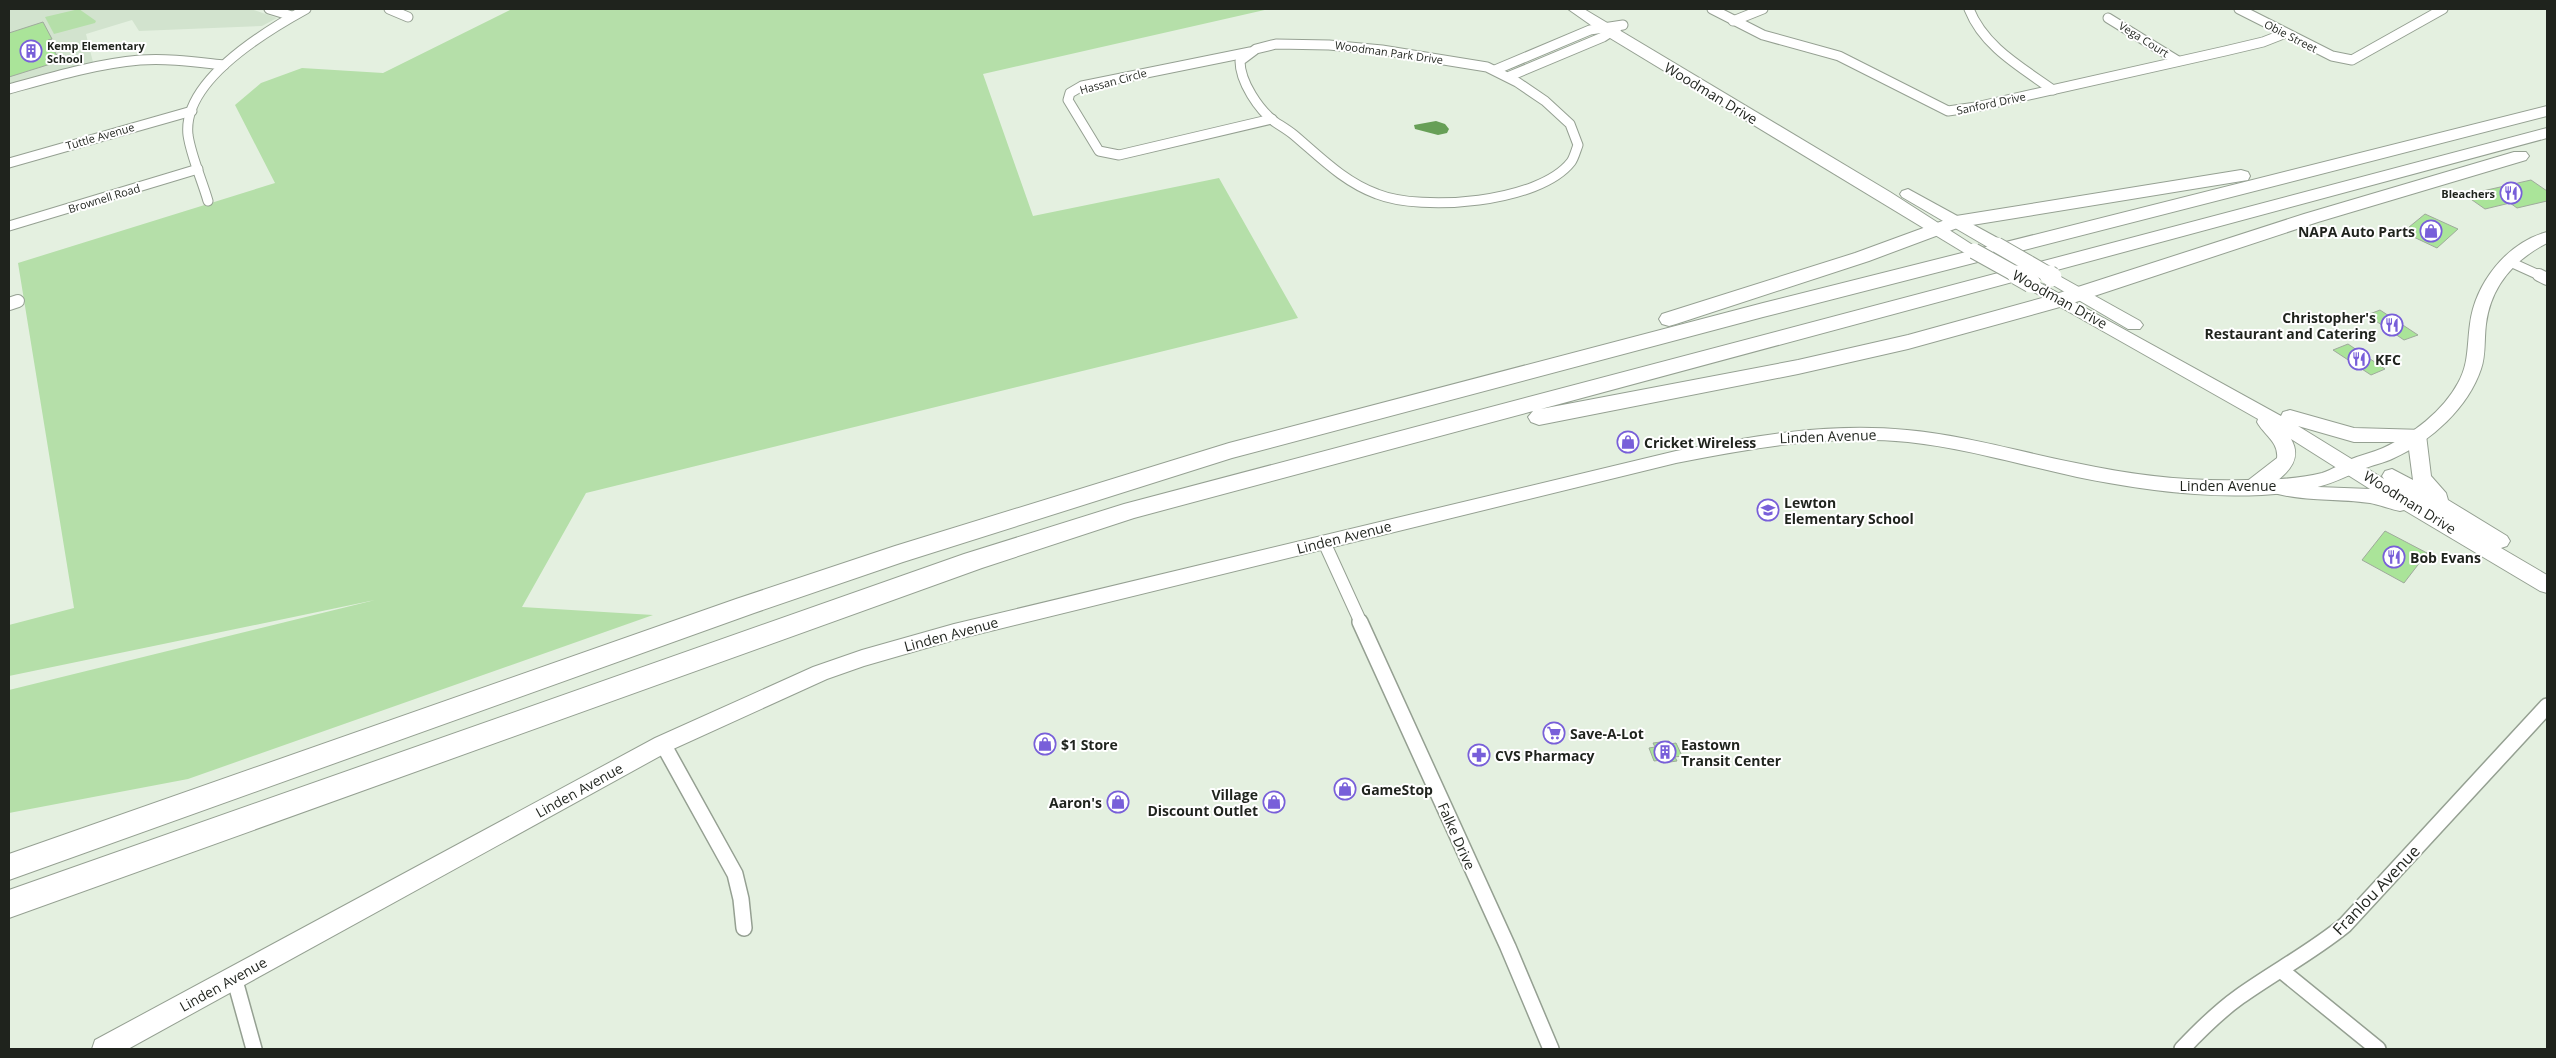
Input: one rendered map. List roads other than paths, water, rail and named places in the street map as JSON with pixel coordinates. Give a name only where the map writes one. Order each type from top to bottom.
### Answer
[{"type":"highway","points":[[1229,451],[1763,310],[2547,111]]},
{"type":"highway","points":[[9,904],[575,701],[973,561],[1132,510],[2322,191],[2547,133]]},
{"type":"highway","points":[[9,866],[541,676],[895,555],[1444,382],[1672,318],[1862,257],[1947,225],[2283,169],[2449,136]]},
{"type":"highway","points":[[1365,448],[1467,431],[1798,367],[1908,342],[2070,296],[2311,218],[2547,147]]},
{"type":"main road","name":"Woodman Drive","points":[[1575,9],[1920,201],[1974,251],[2031,284],[2070,296],[2290,417],[2359,463],[2429,516],[2547,585]]},
{"type":"main road","name":"Woodman Drive","points":[[1600,9],[1612,28],[1905,208],[1997,245],[2052,277],[2070,296],[2248,405],[2450,511],[2547,569]]},
{"type":"main road","name":"Linden Avenue","points":[[104,1049],[663,744],[794,684],[862,658],[1074,602],[1676,458],[1758,440],[1800,435],[1841,433],[1916,437],[1978,447],[2050,465],[2139,482],[2201,487],[2277,486],[2331,476],[2359,463],[2388,454],[2417,435],[2454,403],[2467,384],[2477,352],[2478,321],[2489,286],[2508,261],[2524,249],[2547,237]]},
{"type":"main road","points":[[2248,405],[2283,438],[2288,453],[2284,466],[2253,487]]},
{"type":"main road","points":[[2290,417],[2354,435],[2417,435],[2422,478],[2450,511]]},
{"type":"main road","points":[[2277,486],[2318,494],[2370,496],[2403,505],[2429,516]]},
{"type":"street","points":[[269,9],[292,16]]},
{"type":"street","points":[[208,201],[188,134],[192,111],[202,91],[224,65],[256,38],[306,9]]},
{"type":"street","points":[[389,9],[408,17]]},
{"type":"street","name":"Sanford Drive","points":[[1712,9],[1762,35],[1813,47],[1839,56],[1948,111],[1976,107],[2263,42],[2286,33]]},
{"type":"street","points":[[1733,21],[1763,9]]},
{"type":"street","points":[[1969,9],[1972,20],[1984,36],[2053,90]]},
{"type":"street","name":"Obie Street","points":[[2239,9],[2332,56],[2345,60],[2357,59],[2443,9]]},
{"type":"street","name":"Vega Court","points":[[2108,18],[2178,61]]},
{"type":"street","points":[[1495,70],[1590,30],[1612,28]]},
{"type":"street","points":[[1510,76],[1612,28]]},
{"type":"street","name":"Woodman Park Drive","points":[[1276,44],[1353,46],[1421,55],[1495,70],[1510,76],[1569,120],[1578,138],[1578,149],[1570,164],[1555,177],[1540,184],[1486,199],[1432,204],[1403,201],[1375,194],[1352,182],[1272,119],[1245,82],[1240,71],[1240,61],[1250,52],[1276,44]]},
{"type":"street","name":"Hassan Circle","points":[[1250,52],[1177,65],[1082,86],[1070,94],[1068,100],[1099,151],[1119,155],[1272,119]]},
{"type":"street","points":[[9,89],[83,69],[126,62],[174,60],[224,65]]},
{"type":"street","name":"Tuttle Avenue","points":[[9,163],[192,111]]},
{"type":"street","name":"Brownell Road","points":[[9,226],[198,169]]},
{"type":"street","points":[[2508,261],[2547,279]]},
{"type":"street","name":"Falke Drive","points":[[1324,542],[1508,947],[1551,1049]]},
{"type":"street","name":"Franlou Avenue","points":[[2182,1049],[2211,1019],[2239,996],[2318,947],[2345,924],[2547,706]]},
{"type":"street","points":[[663,744],[735,874],[741,899],[744,928]]},
{"type":"street","points":[[2282,971],[2378,1049]]},
{"type":"street","points":[[234,977],[254,1049]]},
{"type":"place","name":"Kemp Elementary School","points":[[31,51]]},
{"type":"place","name":"Bleachers","points":[[2511,193]]},
{"type":"place","name":"NAPA Auto Parts","points":[[2431,231]]},
{"type":"place","name":"Christopher's Restaurant and Catering","points":[[2392,325]]},
{"type":"place","name":"KFC","points":[[2359,359]]},
{"type":"place","name":"Cricket Wireless","points":[[1628,442]]},
{"type":"place","name":"Lewton Elementary School","points":[[1768,510]]},
{"type":"place","name":"Bob Evans","points":[[2394,557]]},
{"type":"place","name":"Save-A-Lot","points":[[1554,733]]},
{"type":"place","name":"$1 Store","points":[[1045,744]]},
{"type":"place","name":"Eastown Transit Center","points":[[1665,752]]},
{"type":"place","name":"CVS Pharmacy","points":[[1479,755]]},
{"type":"place","name":"GameStop","points":[[1345,789]]},
{"type":"place","name":"Aaron's","points":[[1118,802]]},
{"type":"place","name":"Village Discount Outlet","points":[[1274,802]]}]
